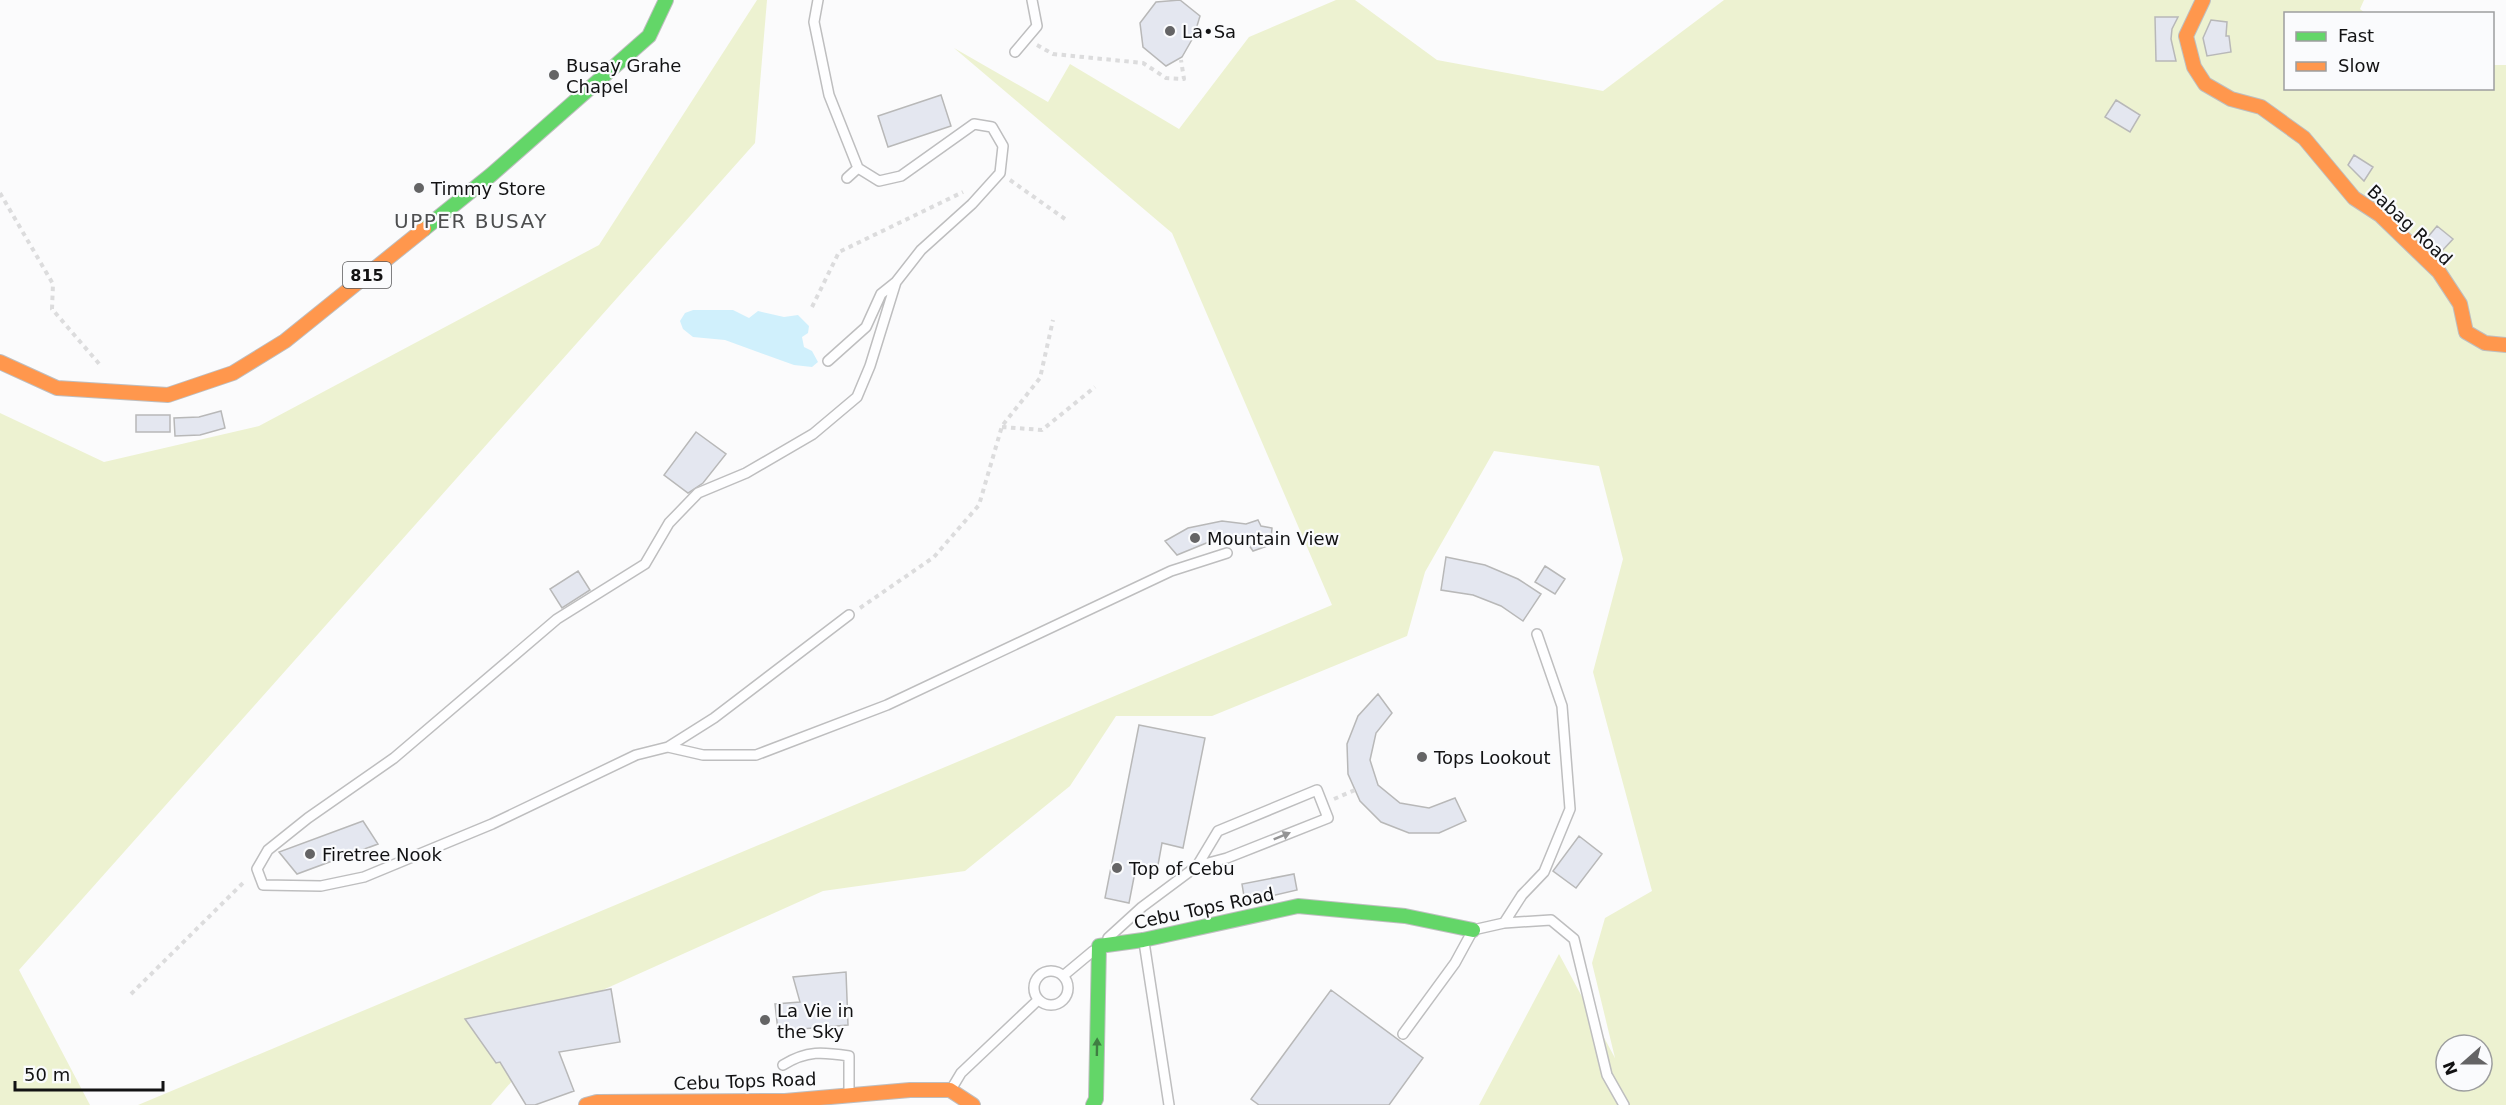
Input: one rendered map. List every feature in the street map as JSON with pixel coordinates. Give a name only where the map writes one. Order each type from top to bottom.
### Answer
[{"type":"street","name":"815","points":[[0,362],[57,388],[168,395],[232,373],[285,341],[491,176],[649,36],[666,0]]},
{"type":"street","name":"Babag Road","points":[[2203,0],[2186,36],[2194,66],[2205,84],[2230,99],[2261,107],[2304,138],[2318,151],[2354,198],[2380,215],[2439,272],[2460,304],[2466,332],[2481,343],[2506,345]]},
{"type":"street","name":"Cebu Tops Road","points":[[1100,946],[1143,940],[1298,906],[1405,916],[1473,930]]},
{"type":"street","points":[[1093,1105],[1096,1099],[1100,946]]},
{"type":"street","name":"Cebu Tops Road","points":[[586,1105],[597,1102],[785,1101],[848,1094],[950,1090]]},
{"type":"street","points":[[950,1090],[974,1105]]},
{"type":"lane","points":[[818,0],[814,22],[829,95],[858,168],[879,181],[901,176],[974,124],[992,127],[1003,146],[1000,173],[972,204],[921,250],[896,282],[881,294],[866,327],[828,361]]},
{"type":"lane","points":[[1015,52],[1037,26],[1032,0]]},
{"type":"lane","points":[[847,178],[858,168]]},
{"type":"lane","points":[[849,615],[723,712],[668,747],[636,755],[492,824],[364,877],[321,886],[263,885],[257,869],[268,850],[308,818],[394,758],[556,619],[645,564],[669,523],[698,493],[746,473],[813,434],[857,397],[870,366],[896,282]]},
{"type":"lane","points":[[668,747],[703,755],[756,755],[888,705],[1171,571],[1227,553]]},
{"type":"lane","points":[[1504,923],[1522,895],[1544,872],[1570,809],[1562,706],[1537,634]]},
{"type":"lane","points":[[1063,976],[1142,907],[1197,866],[1227,858],[1328,818],[1317,790],[1218,831],[1197,866]]},
{"type":"lane","points":[[1404,1034],[1455,963],[1473,930],[1504,923],[1551,920],[1574,939],[1607,1075],[1624,1105]]},
{"type":"lane","points":[[1143,940],[1169,1105]]},
{"type":"lane","points":[[1049,970],[1063,976],[1068,984],[1063,1001],[1055,1005],[1046,1005],[1038,1000],[1033,986],[1042,973],[1049,970]]},
{"type":"lane","points":[[950,1090],[961,1073],[1038,1000]]},
{"type":"lane","points":[[783,1065],[794,1058],[819,1051],[849,1056],[848,1094]]},
{"type":"path","points":[[1026,39],[1053,54],[1143,63],[1166,78],[1184,79],[1181,60]]},
{"type":"path","points":[[1000,173],[1065,219]]},
{"type":"path","points":[[812,307],[839,252],[963,192],[972,204]]},
{"type":"path","points":[[0,193],[53,284],[52,309],[102,367]]},
{"type":"path","points":[[849,615],[934,557],[979,505],[1002,426],[1040,378],[1053,320]]},
{"type":"path","points":[[1002,426],[1042,430],[1095,387]]},
{"type":"path","points":[[1322,803],[1355,790]]},
{"type":"path","points":[[131,994],[257,869]]},
{"type":"green space","points":[[757,0],[767,0],[755,143],[19,970],[90,1105],[0,1105],[0,413],[104,462],[259,426],[599,245]]},
{"type":"green space","points":[[1336,0],[1355,0],[1437,60],[1603,91],[1724,0],[2364,0],[2360,9],[2364,12],[2284,12],[2284,90],[2494,90],[2494,65],[2506,65],[2506,1105],[1479,1105],[1559,954],[1615,1058],[1592,963],[1605,918],[1652,891],[1593,672],[1623,559],[1599,466],[1494,451],[1425,572],[1407,636],[1212,716],[1116,716],[1070,786],[965,871],[823,891],[585,998],[491,1105],[138,1105],[1332,605],[1172,233],[954,48],[1048,102],[1070,64],[1179,129],[1249,37]]},
{"type":"water","points":[[693,310],[733,310],[749,318],[758,311],[784,317],[798,315],[809,326],[808,333],[802,337],[804,347],[812,351],[818,362],[812,367],[794,365],[725,340],[693,337],[683,329],[680,321],[685,313]]},
{"type":"building","points":[[1180,0],[1200,16],[1194,36],[1182,57],[1166,66],[1143,47],[1140,23],[1156,2]]},
{"type":"building","points":[[2155,17],[2178,17],[2172,29],[2171,39],[2176,61],[2156,61]]},
{"type":"building","points":[[2211,20],[2227,22],[2226,36],[2229,36],[2231,52],[2207,56],[2203,38]]},
{"type":"building","points":[[941,95],[951,126],[888,147],[878,116]]},
{"type":"building","points":[[2116,100],[2140,115],[2130,132],[2105,117]]},
{"type":"building","points":[[2354,155],[2373,167],[2364,181],[2348,165]]},
{"type":"building","points":[[2437,226],[2453,239],[2441,252],[2427,238]]},
{"type":"building","points":[[221,411],[225,428],[200,435],[175,436],[174,418],[199,417]]},
{"type":"building","points":[[136,415],[170,415],[170,432],[136,432]]},
{"type":"building","points":[[696,432],[726,454],[703,483],[688,493],[664,475]]},
{"type":"building","name":"Mountain View","points":[[1258,520],[1261,526],[1272,528],[1271,539],[1267,539],[1270,545],[1253,551],[1244,538],[1221,537],[1177,555],[1165,541],[1188,528],[1222,521],[1246,524]]},
{"type":"building","points":[[1446,557],[1485,565],[1518,579],[1541,594],[1523,621],[1501,606],[1473,595],[1441,590]]},
{"type":"building","points":[[1545,566],[1565,579],[1555,594],[1535,582]]},
{"type":"building","points":[[578,571],[590,590],[562,608],[550,589]]},
{"type":"building","points":[[1378,694],[1392,713],[1376,733],[1370,760],[1378,785],[1400,803],[1429,808],[1455,798],[1466,821],[1439,833],[1409,833],[1381,822],[1360,801],[1348,774],[1347,744],[1358,716]]},
{"type":"building","points":[[1139,725],[1205,738],[1183,848],[1162,843],[1156,876],[1135,872],[1129,903],[1105,898]]},
{"type":"building","points":[[363,821],[378,844],[297,874],[279,852]]},
{"type":"building","points":[[1579,836],[1602,854],[1576,888],[1553,871]]},
{"type":"building","points":[[1294,874],[1297,890],[1245,902],[1242,884]]},
{"type":"building","points":[[846,972],[848,1025],[778,1031],[775,1004],[800,1002],[793,977]]},
{"type":"building","points":[[611,989],[620,1042],[559,1052],[574,1091],[535,1105],[526,1105],[500,1062],[496,1063],[465,1019]]},
{"type":"building","points":[[1331,990],[1423,1058],[1389,1105],[1259,1105],[1251,1099]]},
{"type":"traffic: fast","points":[[424,229],[491,175],[649,36],[666,0]]},
{"type":"traffic: fast","points":[[1093,1105],[1096,1099],[1099,946],[1143,940],[1298,906],[1405,916],[1473,930]]},
{"type":"traffic: slow","points":[[2203,0],[2186,36],[2194,67],[2205,84],[2231,99],[2261,107],[2304,138],[2354,198],[2380,215],[2439,272],[2460,304],[2466,332],[2485,343],[2506,345]]},
{"type":"traffic: slow","points":[[0,362],[57,388],[168,395],[233,373],[285,341],[424,229]]},
{"type":"traffic: slow","points":[[586,1105],[597,1102],[785,1101],[910,1090],[950,1090],[973,1105]]},
{"type":"place","name":"La•Sa","points":[[1170,31]]},
{"type":"place","name":"Busay Grahe Chapel","points":[[554,75]]},
{"type":"place","name":"Timmy Store","points":[[419,188]]},
{"type":"place","name":"Mountain View","points":[[1195,538]]},
{"type":"place","name":"Tops Lookout","points":[[1422,757]]},
{"type":"place","name":"Firetree Nook","points":[[310,854]]},
{"type":"place","name":"Top of Cebu","points":[[1117,868]]},
{"type":"place","name":"La Vie in the Sky","points":[[765,1020]]},
{"type":"district","name":"UPPER BUSAY","points":[[471,221]]}]
